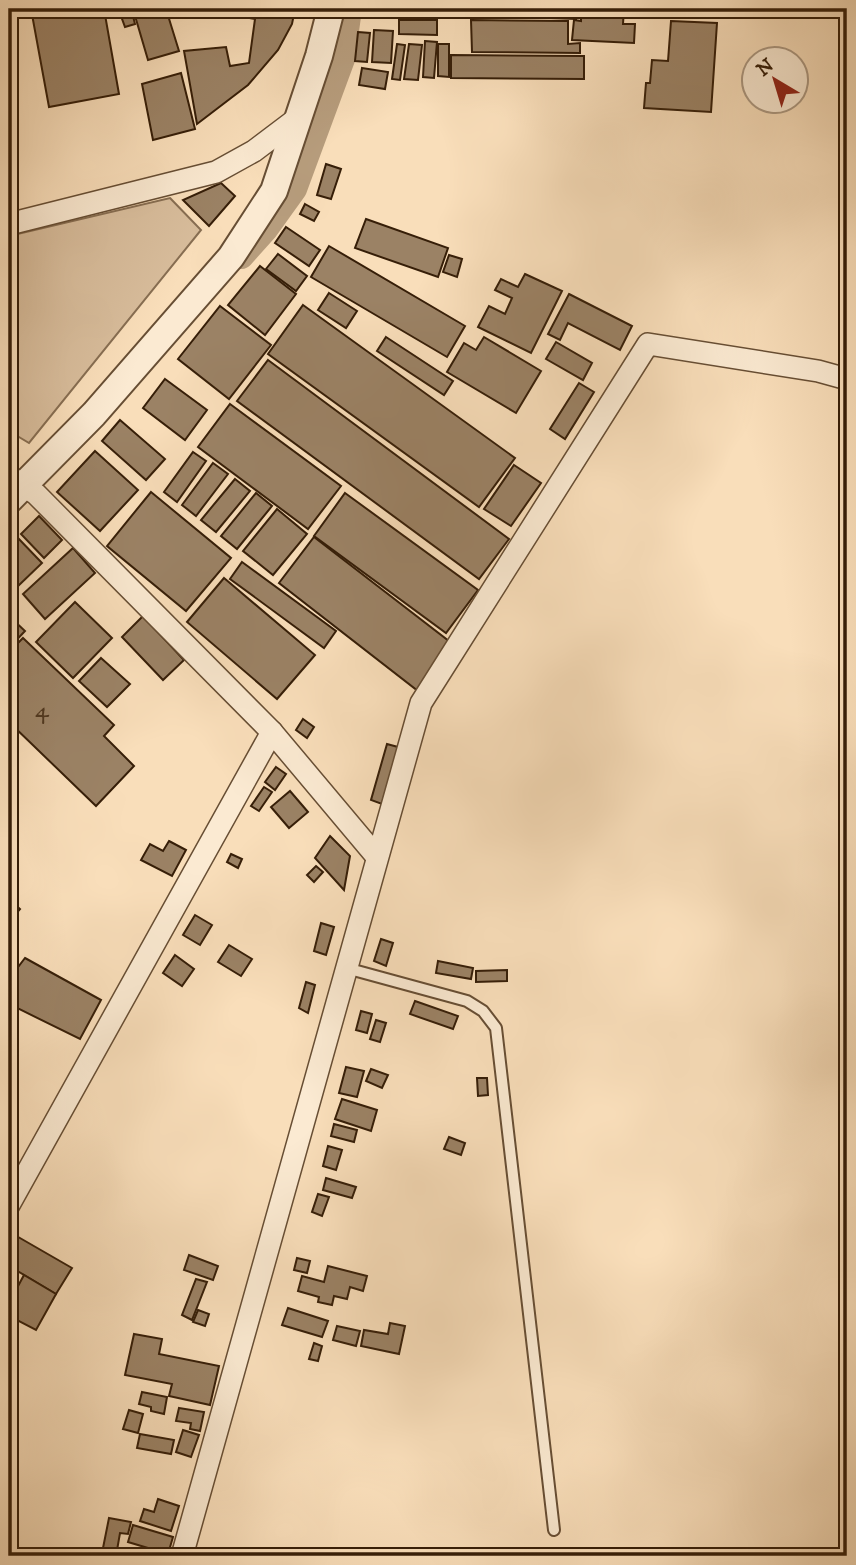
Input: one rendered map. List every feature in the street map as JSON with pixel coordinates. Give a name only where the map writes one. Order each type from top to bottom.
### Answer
[{"type":"street","points":[[13,487],[94,414],[231,257],[274,191],[319,56],[331,9]]},
{"type":"street","points":[[9,225],[216,172],[254,151],[299,117]]},
{"type":"street","points":[[182,1556],[421,703],[648,344],[818,371],[847,379]]},
{"type":"street","points":[[13,487],[36,494],[272,732],[377,857]]},
{"type":"street","points":[[9,1205],[272,732]]},
{"type":"lane","points":[[346,968],[467,1001],[483,1011],[496,1028],[554,1530]]},
{"type":"shaded area","points":[[170,198],[201,230],[29,443],[9,431],[9,236]]},
{"type":"building","points":[[31,9],[104,9],[119,94],[49,107]]},
{"type":"building","points":[[133,9],[166,9],[179,51],[148,60]]},
{"type":"building","points":[[250,9],[295,9],[292,24],[278,50],[248,85],[197,124],[184,51],[226,47],[230,66],[249,63],[255,19],[249,18]]},
{"type":"building","points":[[360,9],[410,9],[409,18],[360,15]]},
{"type":"building","points":[[525,9],[576,9],[576,19],[525,17]]},
{"type":"building","points":[[581,9],[624,9],[623,24],[635,24],[634,43],[572,40],[574,20],[581,21]]},
{"type":"building","points":[[132,12],[135,24],[125,27],[121,16]]},
{"type":"building","points":[[399,20],[437,20],[437,35],[399,34]]},
{"type":"building","points":[[471,20],[568,21],[568,44],[580,43],[580,53],[472,52]]},
{"type":"building","points":[[671,21],[717,23],[711,112],[644,108],[646,83],[650,83],[652,60],[668,61]]},
{"type":"building","points":[[374,30],[393,31],[391,63],[372,62]]},
{"type":"building","points":[[358,32],[370,33],[367,62],[355,61]]},
{"type":"building","points":[[425,41],[437,42],[434,78],[423,77]]},
{"type":"building","points":[[397,44],[405,45],[400,80],[392,79]]},
{"type":"building","points":[[409,44],[422,45],[418,80],[404,79]]},
{"type":"building","points":[[438,44],[449,44],[449,77],[438,76]]},
{"type":"building","points":[[451,55],[584,56],[584,79],[451,78]]},
{"type":"building","points":[[362,68],[388,72],[385,89],[359,85]]},
{"type":"building","points":[[181,73],[195,129],[153,140],[142,84]]},
{"type":"building","points":[[326,164],[341,169],[331,199],[317,195]]},
{"type":"building","points":[[221,183],[235,196],[209,226],[183,200]]},
{"type":"building","points":[[305,204],[319,212],[314,221],[300,214]]},
{"type":"building","points":[[366,219],[448,248],[438,277],[355,248]]},
{"type":"building","points":[[286,227],[320,250],[309,266],[275,243]]},
{"type":"building","points":[[329,246],[465,326],[447,357],[311,277]]},
{"type":"building","points":[[278,254],[307,276],[296,291],[266,269]]},
{"type":"building","points":[[449,255],[462,259],[457,277],[443,272]]},
{"type":"building","points":[[260,266],[296,294],[265,335],[228,305]]},
{"type":"building","points":[[525,274],[562,291],[531,353],[478,327],[489,306],[505,314],[512,298],[495,290],[501,279],[518,287]]},
{"type":"building","points":[[329,293],[357,311],[346,328],[318,310]]},
{"type":"building","points":[[569,294],[632,326],[620,350],[568,323],[560,340],[548,334]]},
{"type":"building","points":[[303,305],[515,458],[479,507],[268,354]]},
{"type":"building","points":[[220,306],[271,345],[229,399],[178,359]]},
{"type":"building","points":[[386,337],[453,381],[444,395],[377,351]]},
{"type":"building","points":[[484,337],[541,371],[516,413],[447,372],[464,343],[476,350]]},
{"type":"building","points":[[556,342],[592,363],[583,380],[546,359]]},
{"type":"building","points":[[268,360],[509,539],[479,579],[237,401]]},
{"type":"building","points":[[165,379],[207,410],[185,440],[143,408]]},
{"type":"building","points":[[579,383],[594,392],[565,439],[550,429]]},
{"type":"building","points":[[230,404],[341,486],[308,529],[198,447]]},
{"type":"building","points":[[120,420],[165,459],[146,480],[102,441]]},
{"type":"building","points":[[95,451],[138,490],[100,531],[57,492]]},
{"type":"building","points":[[193,452],[206,461],[177,502],[164,492]]},
{"type":"building","points":[[213,463],[228,474],[196,516],[182,505]]},
{"type":"building","points":[[514,465],[541,483],[511,526],[484,509]]},
{"type":"building","points":[[235,479],[250,491],[216,532],[201,520]]},
{"type":"building","points":[[151,492],[231,558],[186,611],[107,546]]},
{"type":"building","points":[[256,493],[272,506],[237,549],[221,536]]},
{"type":"building","points":[[345,493],[478,590],[446,633],[314,536]]},
{"type":"building","points":[[277,509],[307,534],[273,575],[243,551]]},
{"type":"building","points":[[39,516],[62,540],[44,558],[21,534]]},
{"type":"building","points":[[17,537],[42,563],[16,588],[9,580],[9,545]]},
{"type":"building","points":[[314,537],[454,645],[418,691],[279,583]]},
{"type":"building","points":[[73,548],[95,573],[45,619],[23,594]]},
{"type":"building","points":[[242,562],[336,631],[324,648],[230,579]]},
{"type":"building","points":[[224,578],[315,655],[277,699],[187,622]]},
{"type":"building","points":[[75,602],[112,638],[73,678],[36,642]]},
{"type":"building","points":[[9,616],[25,631],[9,648]]},
{"type":"building","points":[[143,616],[184,660],[163,680],[122,637]]},
{"type":"building","points":[[23,638],[114,725],[104,736],[134,766],[96,806],[9,722],[9,652]]},
{"type":"building","points":[[101,658],[130,684],[107,707],[79,681]]},
{"type":"building","points":[[303,719],[314,727],[307,738],[296,730]]},
{"type":"building","points":[[387,744],[398,747],[382,804],[371,800]]},
{"type":"building","points":[[276,767],[286,774],[275,790],[265,782]]},
{"type":"building","points":[[264,787],[272,792],[259,811],[251,806]]},
{"type":"building","points":[[290,791],[308,812],[289,828],[271,807]]},
{"type":"building","points":[[330,836],[350,856],[344,890],[315,858]]},
{"type":"building","points":[[169,841],[186,850],[172,876],[141,860],[150,844],[163,851]]},
{"type":"building","points":[[231,854],[242,859],[238,868],[227,862]]},
{"type":"building","points":[[316,866],[323,872],[314,882],[307,875]]},
{"type":"building","points":[[9,899],[20,909],[9,922]]},
{"type":"building","points":[[195,915],[212,925],[200,945],[183,935]]},
{"type":"building","points":[[321,923],[334,927],[326,955],[314,951]]},
{"type":"building","points":[[381,939],[393,943],[386,966],[374,961]]},
{"type":"building","points":[[229,945],[252,959],[241,976],[218,962]]},
{"type":"building","points":[[175,955],[194,969],[182,986],[163,973]]},
{"type":"building","points":[[25,958],[101,1000],[80,1039],[9,1004],[9,979]]},
{"type":"building","points":[[438,961],[473,968],[471,979],[436,973]]},
{"type":"building","points":[[507,970],[507,981],[476,982],[476,971]]},
{"type":"building","points":[[306,982],[315,985],[308,1013],[299,1008]]},
{"type":"building","points":[[415,1001],[458,1016],[453,1029],[410,1014]]},
{"type":"building","points":[[361,1011],[372,1014],[367,1033],[356,1030]]},
{"type":"building","points":[[376,1020],[386,1023],[380,1042],[370,1039]]},
{"type":"building","points":[[346,1067],[364,1071],[357,1097],[339,1093]]},
{"type":"building","points":[[371,1069],[388,1075],[382,1088],[366,1081]]},
{"type":"building","points":[[477,1078],[487,1078],[488,1095],[478,1096]]},
{"type":"building","points":[[342,1099],[377,1110],[371,1131],[335,1119]]},
{"type":"building","points":[[334,1124],[357,1130],[354,1142],[331,1136]]},
{"type":"building","points":[[449,1137],[465,1143],[461,1155],[444,1149]]},
{"type":"building","points":[[328,1146],[342,1150],[336,1170],[323,1166]]},
{"type":"building","points":[[326,1178],[356,1187],[352,1198],[323,1190]]},
{"type":"building","points":[[318,1194],[329,1197],[322,1216],[312,1212]]},
{"type":"building","points":[[13,1234],[72,1268],[56,1294],[9,1266],[9,1241]]},
{"type":"building","points":[[189,1255],[218,1266],[213,1280],[184,1270]]},
{"type":"building","points":[[297,1258],[310,1261],[307,1273],[294,1270]]},
{"type":"building","points":[[328,1266],[367,1276],[363,1291],[350,1287],[347,1299],[334,1296],[332,1305],[318,1302],[319,1297],[298,1291],[302,1276],[324,1282]]},
{"type":"building","points":[[24,1275],[56,1294],[36,1330],[9,1316],[9,1303]]},
{"type":"building","points":[[196,1279],[207,1282],[192,1320],[182,1315]]},
{"type":"building","points":[[288,1308],[328,1321],[322,1337],[282,1325]]},
{"type":"building","points":[[198,1310],[209,1314],[205,1326],[193,1322]]},
{"type":"building","points":[[390,1323],[405,1326],[399,1354],[361,1346],[364,1330],[388,1334]]},
{"type":"building","points":[[337,1326],[360,1331],[356,1346],[333,1340]]},
{"type":"building","points":[[134,1334],[162,1339],[159,1354],[219,1366],[210,1405],[169,1396],[172,1384],[125,1375]]},
{"type":"building","points":[[314,1343],[322,1346],[318,1361],[309,1359]]},
{"type":"building","points":[[142,1392],[167,1397],[164,1414],[139,1404]]},
{"type":"building","points":[[179,1408],[204,1412],[200,1431],[190,1429],[191,1423],[176,1421]]},
{"type":"building","points":[[129,1410],[143,1414],[138,1433],[123,1429]]},
{"type":"building","points":[[183,1430],[199,1435],[191,1457],[176,1452]]},
{"type":"building","points":[[140,1434],[174,1440],[171,1454],[137,1448]]},
{"type":"building","points":[[158,1499],[179,1506],[171,1531],[140,1521],[144,1509],[154,1512]]},
{"type":"building","points":[[109,1518],[131,1522],[128,1534],[120,1533],[116,1556],[102,1553]]},
{"type":"building","points":[[133,1525],[173,1537],[168,1554],[128,1542]]},
{"type":"waterway","points":[[241,256],[266,228],[294,189],[342,59],[349,9]]}]
